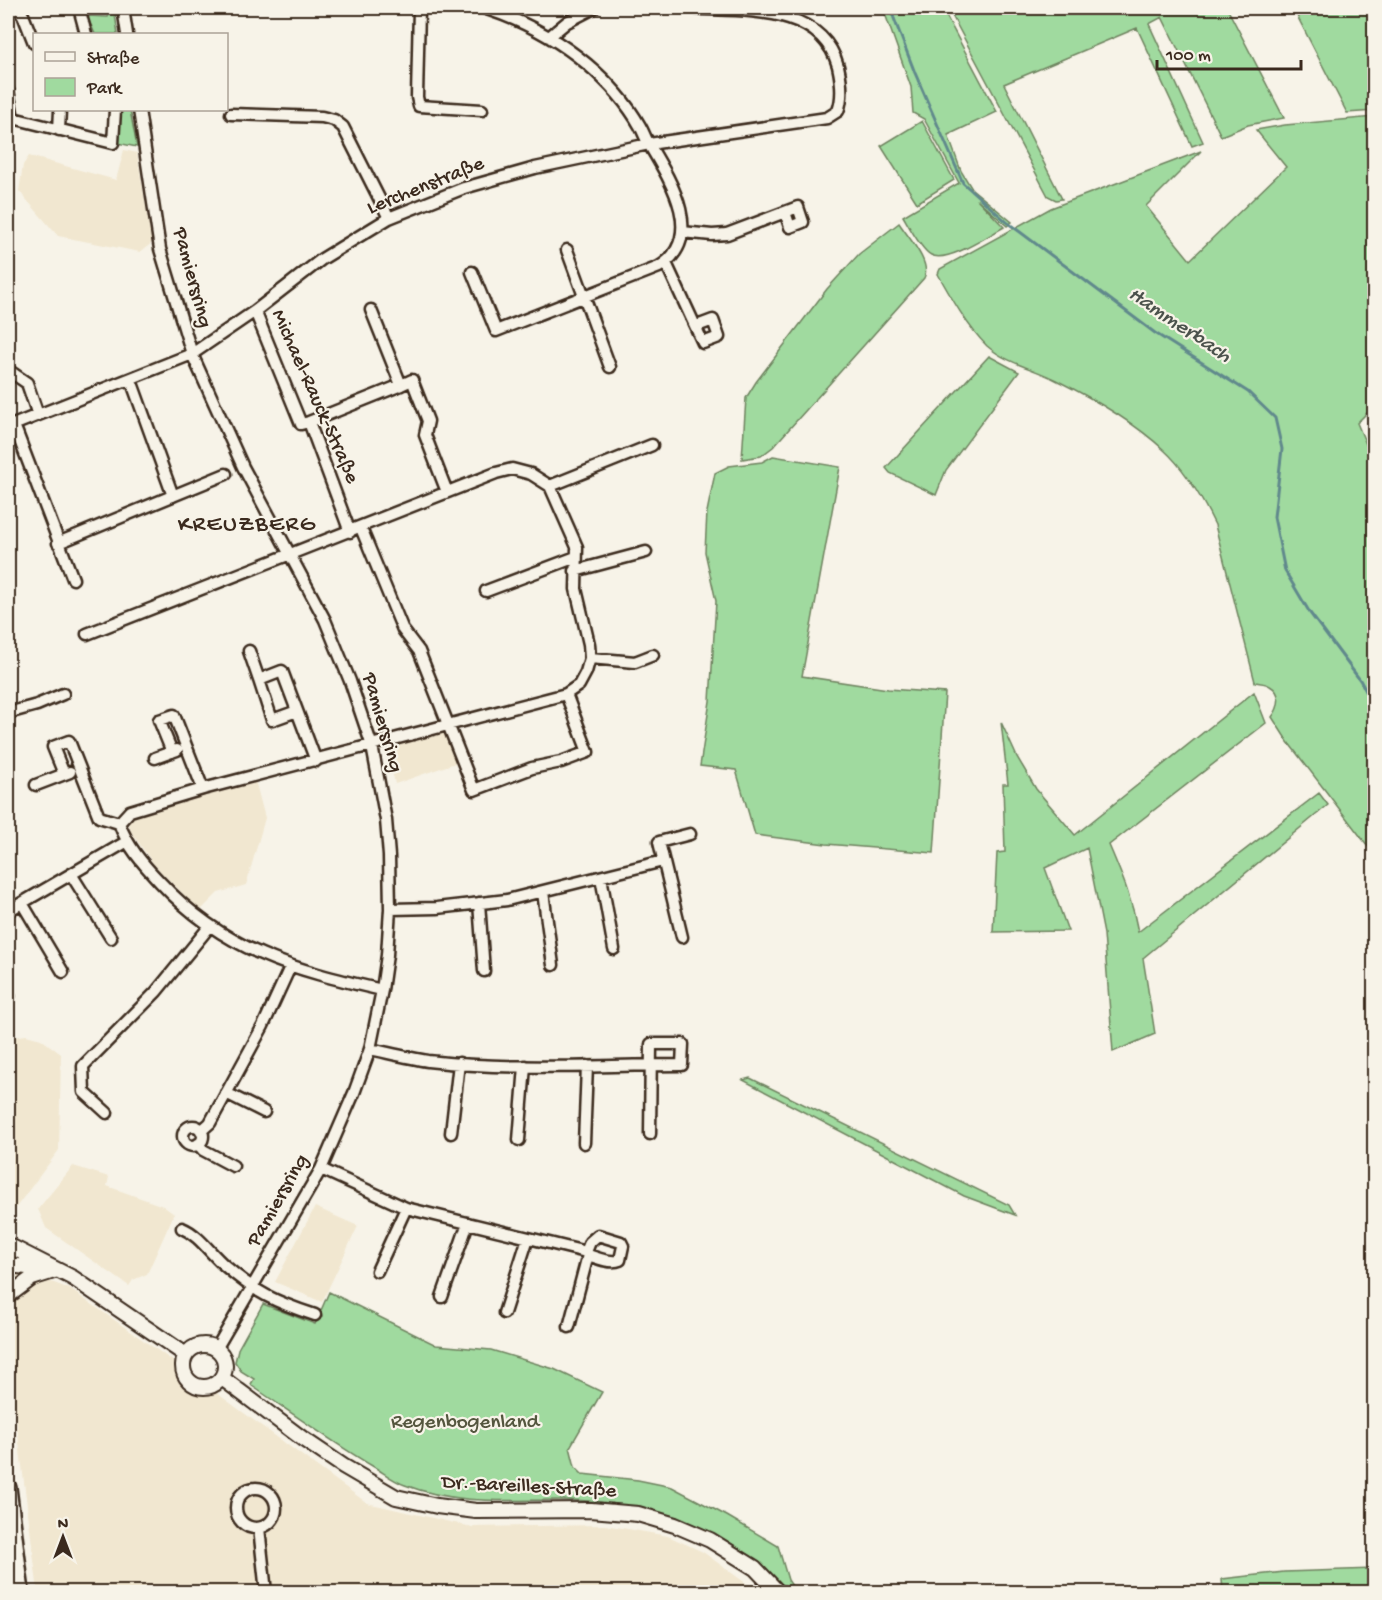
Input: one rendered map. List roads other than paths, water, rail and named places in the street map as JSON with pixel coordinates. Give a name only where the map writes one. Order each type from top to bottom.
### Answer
[{"type":"main road","points":[[8,1245],[73,1278],[186,1355]]},
{"type":"main road","points":[[8,1253],[34,1258]]},
{"type":"main road","points":[[8,1265],[57,1270]]},
{"type":"main road","points":[[8,1296],[32,1278],[57,1270]]},
{"type":"main road","points":[[196,1346],[210,1346],[216,1349],[221,1353],[225,1365],[222,1378],[212,1386],[193,1384],[184,1374],[183,1361],[186,1355],[196,1346]]},
{"type":"main road","name":"Dr.-Bareilles-Straße","points":[[222,1378],[343,1466],[396,1497],[437,1506],[477,1511],[591,1510],[638,1514],[675,1525],[710,1540],[754,1568],[778,1593]]},
{"type":"main road","points":[[8,1488],[21,1593]]},
{"type":"street","points":[[17,8],[23,15],[33,40]]},
{"type":"street","points":[[79,8],[86,33]]},
{"type":"street","points":[[123,8],[127,33]]},
{"type":"street","points":[[419,8],[417,97],[419,106],[482,110]]},
{"type":"street","points":[[472,272],[496,332],[666,263],[677,247],[682,232],[682,218],[677,197],[640,125],[625,103],[585,63],[549,37],[507,15],[484,8]]},
{"type":"street","points":[[549,37],[567,22],[594,8]]},
{"type":"street","name":"Lerchenstraße","points":[[11,426],[192,354],[255,311],[322,259],[388,218],[464,188],[536,168],[649,144],[834,115],[840,106],[841,93],[835,57],[821,37],[804,22],[772,14],[686,8]]},
{"type":"street","points":[[8,90],[10,118],[112,143],[115,111]]},
{"type":"street","points":[[59,130],[60,111]]},
{"type":"street","name":"Pamiersring","points":[[139,111],[160,249],[192,354],[243,467],[325,620],[350,681],[372,746],[386,820],[389,856],[390,909],[387,955],[370,1049],[354,1093],[321,1169],[216,1349]]},
{"type":"street","points":[[231,114],[322,117],[334,120],[343,127],[388,218]]},
{"type":"street","points":[[682,232],[727,234],[785,213]]},
{"type":"street","points":[[567,250],[610,367]]},
{"type":"street","points":[[666,263],[697,326]]},
{"type":"street","points":[[371,310],[401,385]]},
{"type":"street","name":"Michael-Rauck-Straße","points":[[255,311],[301,424],[309,422],[402,630],[419,651],[474,790],[532,768],[561,762],[588,752],[566,694]]},
{"type":"street","points":[[8,370],[27,383],[38,415]]},
{"type":"street","points":[[131,380],[173,496]]},
{"type":"street","points":[[309,422],[412,381],[428,422],[425,435],[447,492]]},
{"type":"street","points":[[11,426],[73,579]]},
{"type":"street","points":[[550,486],[652,445]]},
{"type":"street","points":[[87,634],[356,530],[447,492],[512,469],[531,474],[550,486],[577,547],[576,589],[590,644],[590,658],[579,685],[566,694],[203,789],[130,811],[118,823]]},
{"type":"street","points":[[58,543],[226,474]]},
{"type":"street","points":[[575,571],[646,552]]},
{"type":"street","points":[[486,591],[576,557]]},
{"type":"street","points":[[249,651],[272,720],[297,711]]},
{"type":"street","points":[[590,658],[635,662],[653,655]]},
{"type":"street","points":[[259,680],[282,671],[316,761]]},
{"type":"street","points":[[8,713],[37,705],[63,694]]},
{"type":"street","points":[[172,752],[159,720],[174,715],[203,789]]},
{"type":"street","points":[[64,774],[53,747],[69,741],[99,817],[118,823],[126,842],[138,859],[170,893],[229,939],[290,967],[382,990]]},
{"type":"street","points":[[155,758],[186,746]]},
{"type":"street","points":[[36,785],[80,769]]},
{"type":"street","points":[[682,937],[659,842],[690,834]]},
{"type":"street","points":[[8,911],[126,842]]},
{"type":"street","points":[[390,909],[436,908],[507,900],[663,861]]},
{"type":"street","points":[[71,874],[111,938]]},
{"type":"street","points":[[601,877],[614,949]]},
{"type":"street","points":[[543,892],[553,965]]},
{"type":"street","points":[[22,903],[63,972]]},
{"type":"street","points":[[479,903],[484,971]]},
{"type":"street","points":[[107,1113],[84,1092],[83,1066],[156,992],[210,926]]},
{"type":"street","points":[[201,1131],[210,1123],[263,1026],[290,967]]},
{"type":"street","points":[[370,1049],[427,1060],[459,1063],[525,1066],[587,1066],[650,1065],[682,1065],[683,1044],[651,1044],[653,1052],[650,1065],[650,1134]]},
{"type":"street","points":[[451,1133],[459,1063]]},
{"type":"street","points":[[519,1140],[525,1066]]},
{"type":"street","points":[[584,1143],[587,1066]]},
{"type":"street","points":[[226,1093],[264,1112]]},
{"type":"street","points":[[190,1127],[196,1127],[201,1131],[202,1137],[198,1144],[189,1146],[184,1141],[183,1134],[190,1127]]},
{"type":"street","points":[[198,1144],[203,1150],[232,1166]]},
{"type":"street","points":[[321,1169],[406,1208],[528,1238],[590,1249],[569,1327]]},
{"type":"street","points":[[377,1271],[406,1208]]},
{"type":"street","points":[[442,1297],[468,1223]]},
{"type":"street","points":[[182,1228],[190,1231],[222,1264],[252,1288],[283,1304],[315,1315]]},
{"type":"street","points":[[504,1313],[528,1238]]},
{"type":"street","points":[[259,1528],[266,1593]]},
{"type":"waterway","name":"Hammerbach","points":[[890,8],[915,73],[963,183],[1008,223],[1155,333],[1248,392],[1275,418],[1282,449],[1274,517],[1285,571],[1310,613],[1360,680],[1374,706]]},
{"type":"district","name":"KREUZBERG","points":[[247,525]]},
{"type":"park label","name":"Regenbogenland","points":[[465,1423]]}]
